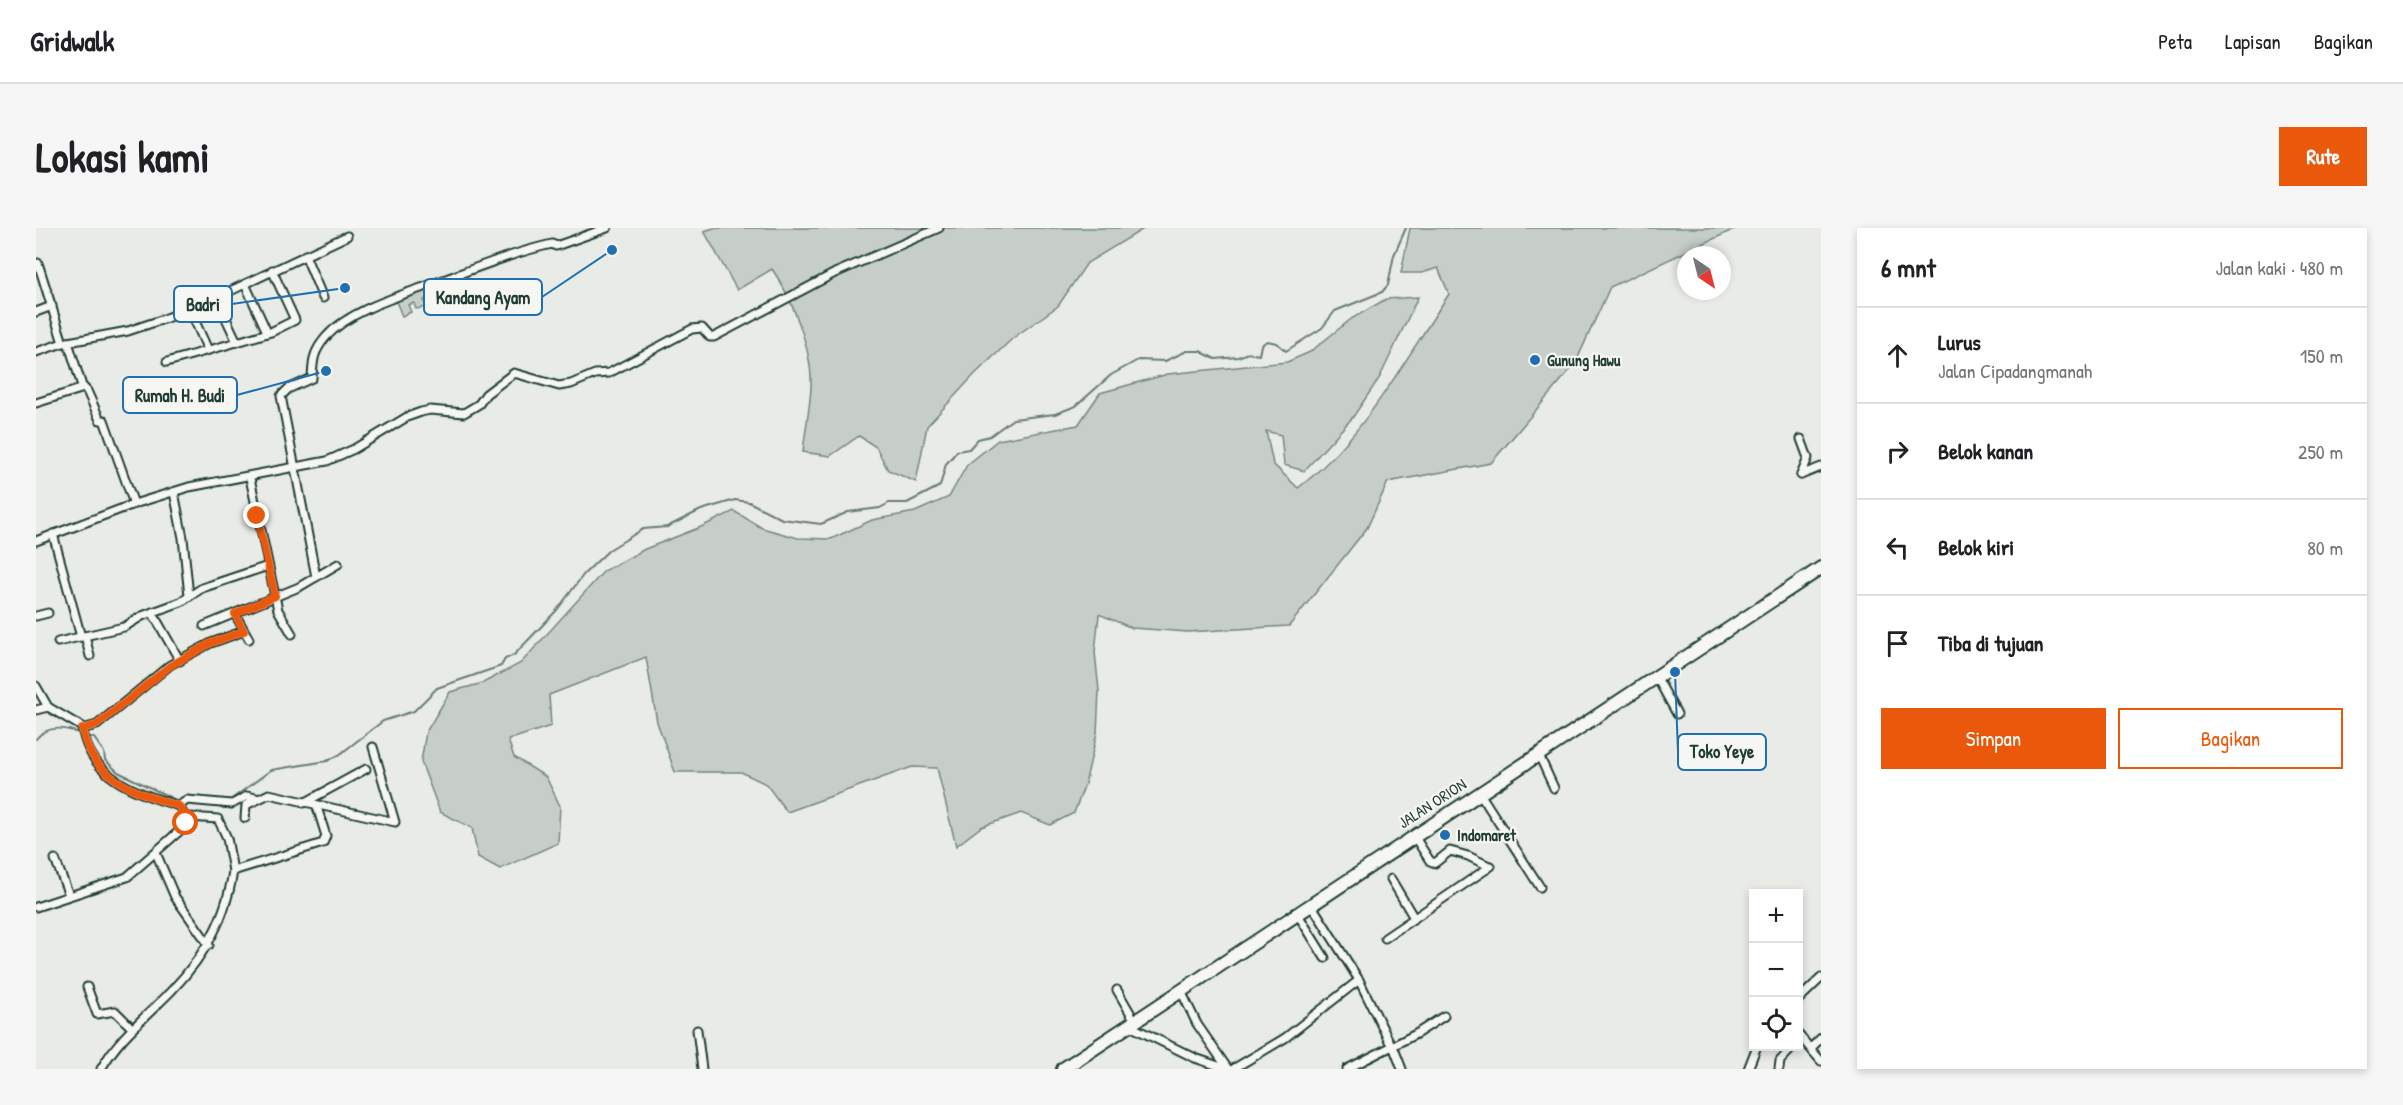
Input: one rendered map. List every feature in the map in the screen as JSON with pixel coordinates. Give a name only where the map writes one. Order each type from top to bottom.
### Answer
[{"type":"highway","name":"JALAN ORION","points":[[1071,1067],[1131,1023],[1821,568]]},
{"type":"street","points":[[316,577],[281,396],[288,389],[312,378],[312,358],[324,339],[342,324],[382,303],[508,254],[552,244],[556,246],[608,228]]},
{"type":"street","points":[[36,541],[134,504],[189,487],[296,469],[343,455],[407,417],[421,412],[430,410],[464,413],[479,404],[486,394],[512,374],[520,374],[553,386],[572,384],[595,374],[608,374],[692,329],[702,328],[710,338],[714,337],[835,273],[939,228]]},
{"type":"street","points":[[36,352],[66,343],[128,331],[216,297],[347,236]]},
{"type":"street","points":[[305,255],[323,298]]},
{"type":"street","points":[[38,263],[66,343],[84,388],[100,420],[104,420],[134,504]]},
{"type":"street","points":[[167,362],[237,342],[294,320],[272,270]]},
{"type":"street","points":[[245,284],[267,332]]},
{"type":"street","points":[[216,297],[237,342]]},
{"type":"street","points":[[36,312],[52,306]]},
{"type":"street","points":[[189,308],[208,350]]},
{"type":"street","points":[[36,403],[84,388]]},
{"type":"street","points":[[1801,439],[1808,458],[1801,475],[1821,467]]},
{"type":"street","points":[[250,477],[278,610],[292,634]]},
{"type":"street","points":[[174,492],[183,537],[189,596]]},
{"type":"street","points":[[53,534],[90,656]]},
{"type":"street","points":[[204,626],[275,596],[338,564]]},
{"type":"street","points":[[58,642],[116,629],[152,612],[182,602],[202,588],[268,566]]},
{"type":"street","points":[[152,612],[180,661]]},
{"type":"street","points":[[36,616],[48,613]]},
{"type":"street","points":[[235,614],[249,639]]},
{"type":"street","points":[[83,735],[165,669],[211,643],[244,631]]},
{"type":"street","points":[[1656,676],[1677,714]]},
{"type":"street","points":[[36,686],[48,706],[78,723],[100,769],[122,783],[179,805],[186,819],[184,827],[127,877],[36,907]]},
{"type":"street","points":[[36,710],[48,706]]},
{"type":"street","points":[[245,818],[244,807],[256,798],[269,794],[317,807],[395,822],[373,747]]},
{"type":"street","points":[[1538,753],[1554,788]]},
{"type":"street","points":[[304,803],[366,769]]},
{"type":"street","points":[[1479,792],[1540,887]]},
{"type":"street","points":[[179,805],[187,800],[232,804],[247,796],[256,798]]},
{"type":"street","points":[[233,871],[305,851],[323,843],[326,836],[317,807]]},
{"type":"street","points":[[101,1069],[132,1028],[189,972],[209,945],[221,919],[233,871],[227,838],[218,819],[190,817],[186,819]]},
{"type":"street","points":[[1385,938],[1489,867],[1455,852],[1444,854],[1435,863],[1430,861],[1414,836]]},
{"type":"street","points":[[156,853],[175,897],[209,945]]},
{"type":"street","points":[[55,859],[69,895]]},
{"type":"street","points":[[1391,879],[1414,918]]},
{"type":"street","points":[[1311,904],[1359,980],[1402,1069]]},
{"type":"street","points":[[1297,913],[1325,958]]},
{"type":"street","points":[[1801,997],[1821,978]]},
{"type":"street","points":[[1233,1069],[1285,1038],[1359,980]]},
{"type":"street","points":[[87,987],[97,1014],[115,1011],[132,1028]]},
{"type":"street","points":[[1117,990],[1131,1023],[1195,1058],[1227,1069]]},
{"type":"street","points":[[1181,991],[1197,1024],[1227,1069]]},
{"type":"street","points":[[1347,1069],[1392,1047],[1444,1016]]},
{"type":"street","points":[[697,1030],[702,1069]]},
{"type":"street","points":[[1811,1048],[1821,1038]]},
{"type":"street","points":[[1803,1041],[1821,1061]]},
{"type":"street","points":[[1748,1069],[1755,1051]]},
{"type":"street","points":[[1779,1069],[1780,1061],[1790,1051]]},
{"type":"shaded area","points":[[714,228],[1145,228],[1087,263],[1058,306],[1013,338],[975,374],[927,426],[916,482],[888,470],[876,447],[859,436],[830,456],[803,452],[811,373],[805,342],[794,309],[772,269],[737,290],[704,231]]},
{"type":"shaded area","points":[[1410,228],[1737,228],[1698,246],[1677,246],[1677,256],[1610,287],[1575,364],[1491,463],[1388,482],[1367,528],[1289,626],[1188,632],[1132,628],[1099,614],[1095,652],[1099,691],[1097,733],[1085,784],[1074,813],[1050,825],[1021,813],[981,827],[956,846],[937,768],[912,767],[787,812],[766,784],[741,772],[675,772],[657,722],[646,657],[549,695],[551,726],[508,740],[514,757],[546,777],[560,806],[558,843],[500,869],[478,857],[472,828],[440,812],[421,762],[426,732],[450,692],[483,683],[521,663],[604,571],[645,549],[734,511],[762,528],[798,538],[831,539],[872,520],[915,512],[949,497],[967,465],[998,440],[1078,425],[1100,393],[1168,374],[1287,362],[1310,352],[1351,319],[1386,299],[1418,297],[1380,377],[1353,417],[1304,471],[1284,465],[1281,435],[1266,431],[1273,464],[1298,488],[1343,446],[1362,423],[1399,372],[1449,294],[1438,268],[1422,273],[1401,273]]},
{"type":"shaded area","points":[[427,287],[430,298],[424,300],[427,307],[416,309],[414,303],[408,305],[411,312],[402,316],[395,299]]},
{"type":"waterway","points":[[229,801],[271,770],[327,761],[339,755],[383,721],[414,711],[437,688],[501,666],[505,659],[514,655],[557,610],[584,574],[609,550],[643,529],[667,527],[701,510],[735,500],[749,502],[782,519],[821,524],[848,512],[880,508],[889,503],[907,503],[940,486],[946,464],[957,451],[969,449],[978,439],[990,436],[1013,419],[1055,414],[1076,406],[1111,375],[1138,360],[1165,361],[1187,351],[1200,351],[1215,359],[1238,357],[1248,353],[1259,355],[1261,345],[1267,341],[1277,343],[1286,351],[1322,328],[1335,311],[1382,292],[1388,285],[1394,255],[1406,228]]},
{"type":"waterway","points":[[36,739],[52,729],[69,730],[81,734]]},
{"type":"waterway","points":[[86,736],[94,738],[104,752],[105,760],[118,772],[180,802]]},
{"type":"waterway","points":[[186,803],[219,806]]},
{"type":"place","name":"Kandang Ayam","points":[[612,250]]},
{"type":"place","name":"Badri","points":[[345,288]]},
{"type":"place","name":"Gunung Hawu","points":[[1535,360]]},
{"type":"place","name":"Rumah H. Budi","points":[[326,371]]},
{"type":"place","name":"Toko Yeye","points":[[1675,672]]},
{"type":"place","name":"Indomaret","points":[[1445,835]]},
{"type":"route","points":[[186,823],[184,813],[179,806],[122,783],[100,769],[89,753],[82,729],[97,725],[170,666],[211,643],[244,631],[235,614],[275,596],[257,516]]}]
